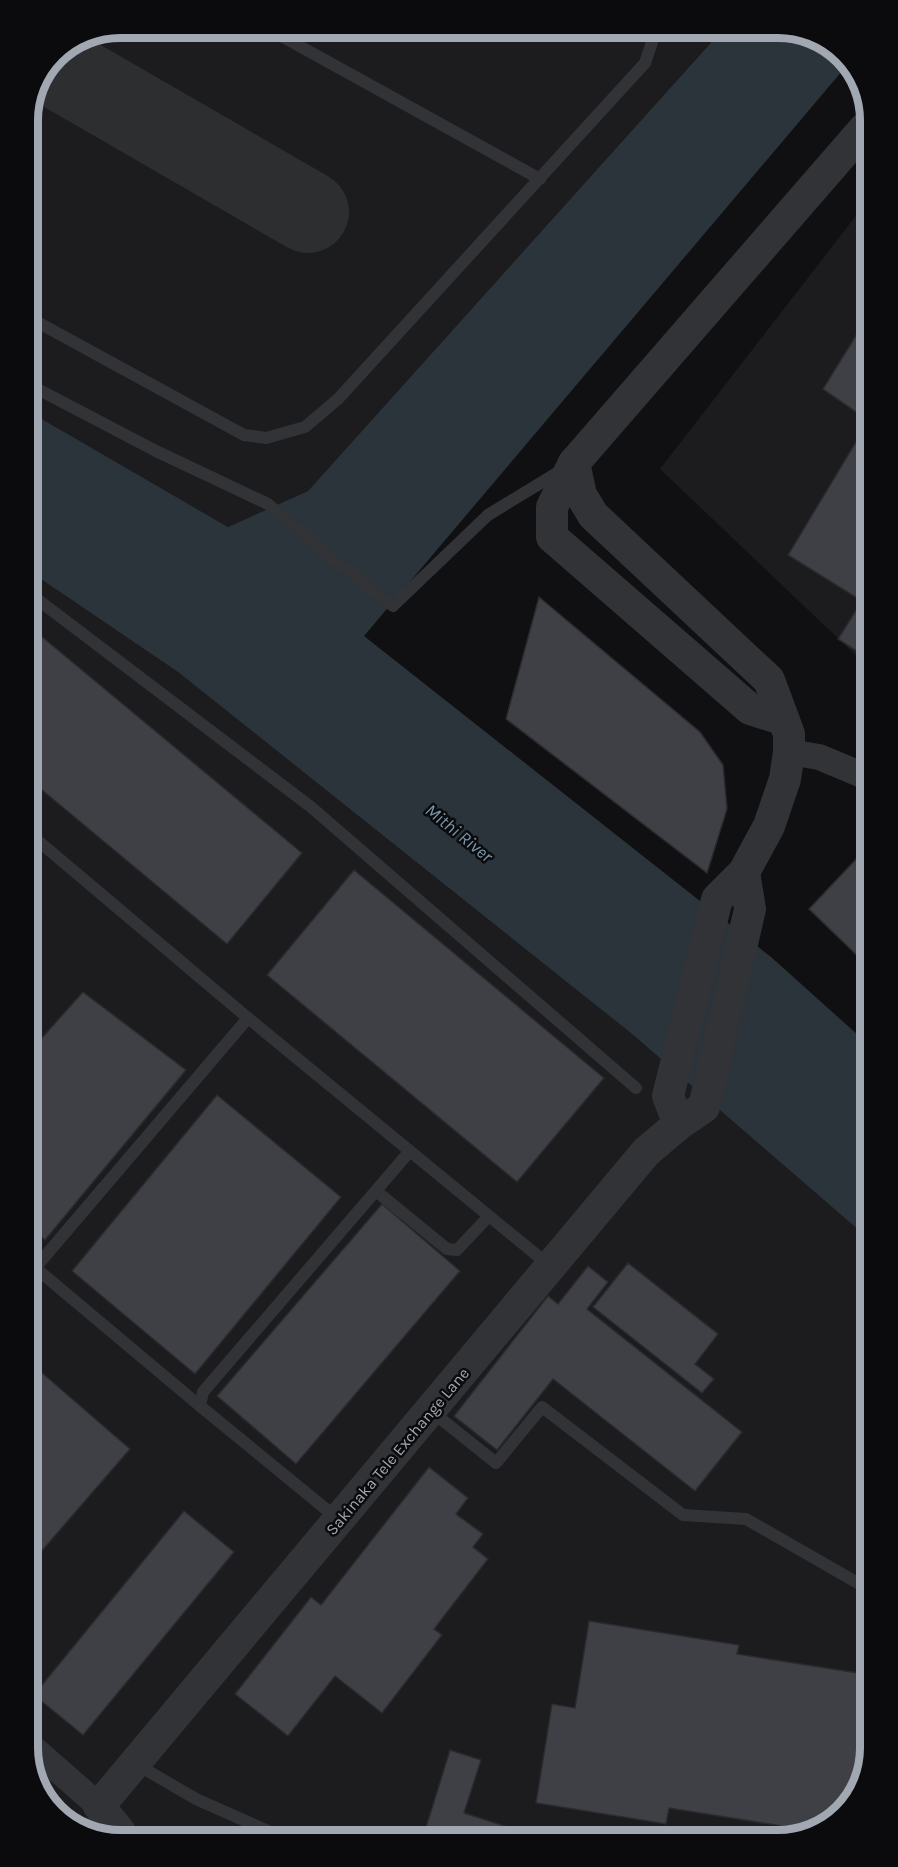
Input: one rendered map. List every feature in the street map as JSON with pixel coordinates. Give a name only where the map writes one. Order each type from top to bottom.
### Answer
[{"type":"street","points":[[782,719],[750,709],[552,537],[552,507],[574,464],[860,134]]},
{"type":"street","points":[[574,464],[581,495],[593,515],[769,680],[789,734],[785,779],[769,826],[744,872],[717,899],[674,1110]]},
{"type":"street","points":[[789,752],[819,758],[860,774]]},
{"type":"street","name":"Sakinaka Tele Exchange Lane","points":[[99,1806],[646,1152],[674,1110],[704,1107],[750,909],[744,872]]},
{"type":"street","points":[[38,1753],[99,1806],[118,1829]]},
{"type":"lane","points":[[285,38],[540,179]]},
{"type":"lane","points":[[38,322],[244,435],[266,438],[305,427],[338,399],[645,63],[653,38]]},
{"type":"lane","points":[[38,389],[156,451],[268,504],[393,606],[488,515],[574,464]]},
{"type":"lane","points":[[38,600],[311,807],[636,1088]]},
{"type":"lane","points":[[38,841],[248,1018],[550,1266]]},
{"type":"lane","points":[[38,1261],[248,1018]]},
{"type":"lane","points":[[200,1406],[203,1392],[410,1151]]},
{"type":"lane","points":[[376,1191],[447,1249],[457,1250],[489,1216]]},
{"type":"lane","points":[[38,1271],[339,1520]]},
{"type":"lane","points":[[430,1411],[495,1463],[542,1407],[683,1515],[746,1519],[860,1584]]},
{"type":"lane","points":[[135,1764],[196,1798],[265,1829]]},
{"type":"shaded area","points":[[109,38],[715,38],[308,491],[228,527],[38,417],[38,114],[40,98],[46,83],[66,58],[93,42]]},
{"type":"shaded area","points":[[860,210],[860,659],[660,469]]},
{"type":"shaded area","points":[[38,577],[178,672],[632,1034],[860,1231],[860,1747],[856,1774],[847,1793],[828,1812],[810,1823],[778,1830],[114,1829],[98,1827],[70,1812],[55,1797],[44,1779],[39,1763],[38,1747]]},
{"type":"water","name":"Mithi River","points":[[715,38],[794,39],[824,51],[843,70],[364,636],[771,957],[860,1037],[860,1231],[632,1034],[178,672],[38,577],[38,417],[228,527],[308,491]]},
{"type":"building","points":[[860,329],[860,415],[823,389]]},
{"type":"building","points":[[860,435],[860,600],[788,555]]},
{"type":"building","points":[[539,597],[700,732],[723,765],[727,809],[707,873],[506,719]]},
{"type":"building","points":[[860,604],[860,653],[838,639]]},
{"type":"building","points":[[38,633],[302,853],[227,944],[38,787]]},
{"type":"building","points":[[860,855],[860,958],[809,909]]},
{"type":"building","points":[[354,870],[604,1078],[517,1182],[267,975]]},
{"type":"building","points":[[83,992],[186,1070],[45,1240],[38,1234],[38,1042]]},
{"type":"building","points":[[217,1095],[341,1197],[195,1374],[72,1271]]},
{"type":"building","points":[[382,1204],[460,1271],[296,1464],[217,1396]]},
{"type":"building","points":[[628,1263],[718,1334],[695,1364],[714,1379],[702,1393],[593,1307]]},
{"type":"building","points":[[588,1266],[608,1282],[587,1309],[742,1432],[695,1491],[553,1379],[497,1450],[454,1416],[548,1296],[558,1304]]},
{"type":"building","points":[[41,1372],[130,1449],[38,1555],[38,1375]]},
{"type":"building","points":[[429,1467],[468,1498],[456,1514],[483,1534],[473,1547],[488,1559],[434,1629],[442,1635],[382,1713],[335,1676],[288,1736],[235,1694],[311,1597],[321,1605]]},
{"type":"building","points":[[184,1511],[234,1552],[83,1735],[38,1698],[38,1690]]},
{"type":"building","points":[[589,1621],[739,1645],[737,1654],[860,1673],[859,1763],[847,1793],[828,1812],[810,1823],[781,1830],[782,1826],[669,1808],[666,1824],[536,1803],[552,1704],[575,1708]]},
{"type":"building","points":[[450,1750],[481,1760],[464,1813],[516,1830],[425,1829]]},
{"type":"taxiway","points":[[57,67],[308,212]]}]
